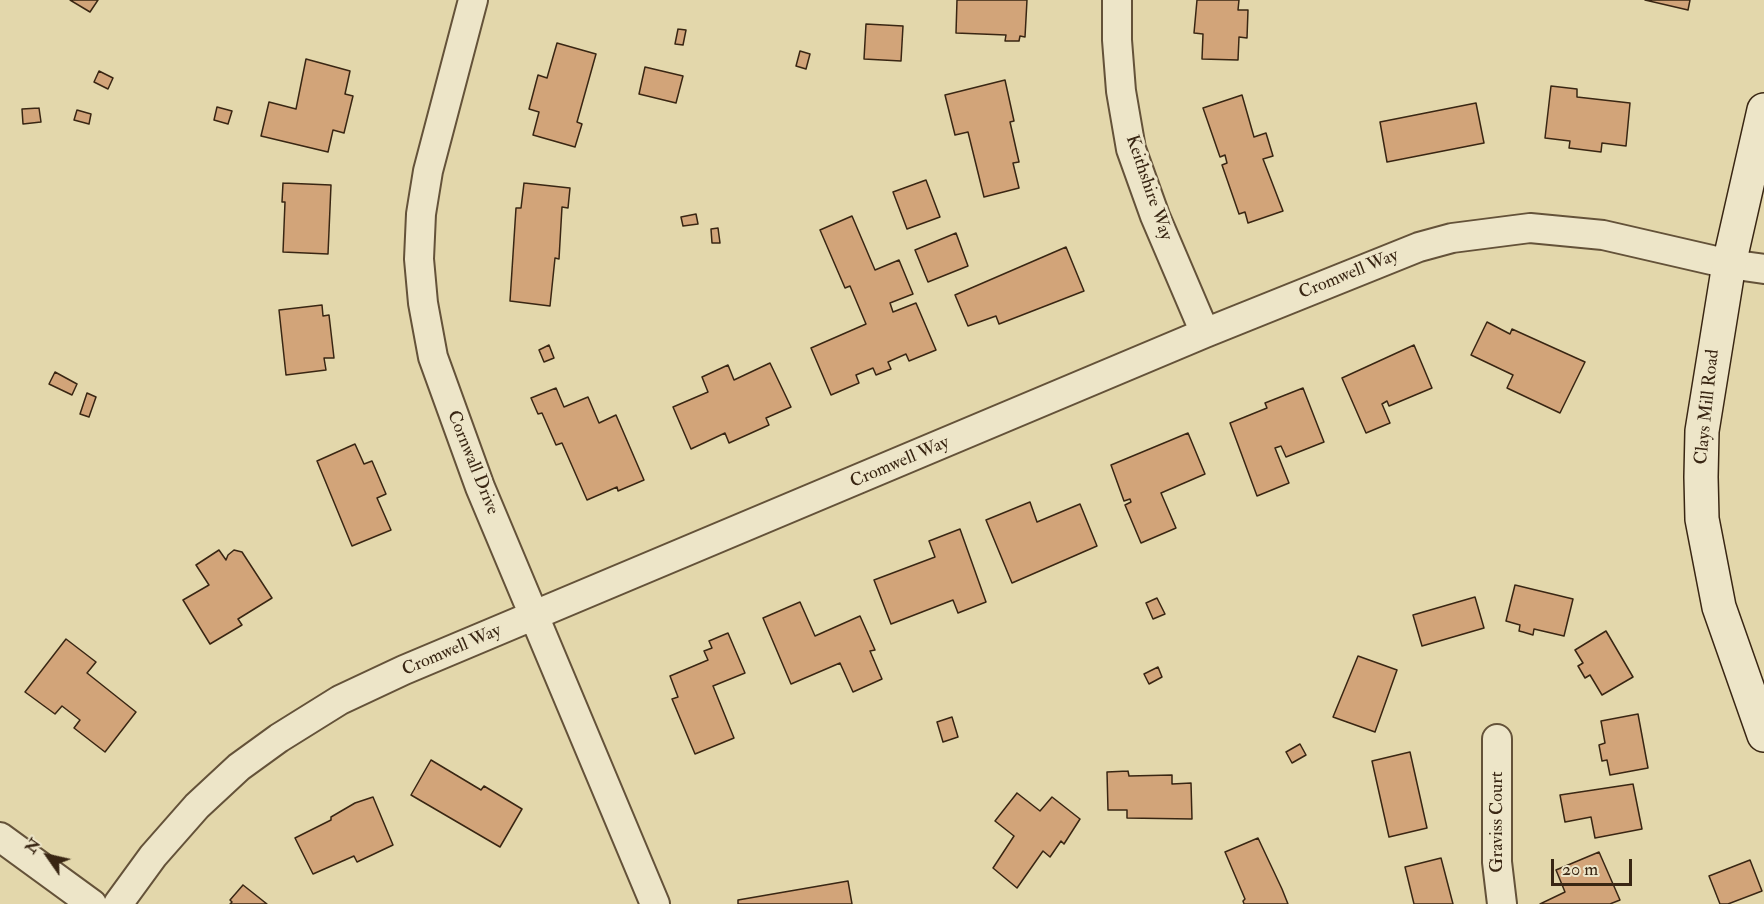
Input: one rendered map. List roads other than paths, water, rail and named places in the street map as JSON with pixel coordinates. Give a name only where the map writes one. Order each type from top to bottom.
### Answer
[{"type":"main road","name":"Clays Mill Road","points":[[1764,110],[1729,264],[1702,431],[1702,519],[1719,607],[1764,735]]},
{"type":"street","name":"Cornwall Drive","points":[[472,0],[428,171],[421,214],[419,258],[423,303],[433,357],[449,407],[480,488],[536,616],[655,904]]},
{"type":"street","name":"Keithshire Way","points":[[1117,0],[1121,91],[1131,149],[1155,216],[1205,333]]},
{"type":"street","name":"Cromwell Way","points":[[118,904],[153,856],[197,806],[239,767],[279,738],[351,695],[1205,333],[1419,248],[1452,238],[1530,228],[1603,235],[1729,264],[1764,269]]},
{"type":"street","name":"Graviss Court","points":[[1497,739],[1497,862],[1502,904]]},
{"type":"street","points":[[0,837],[92,904]]}]
